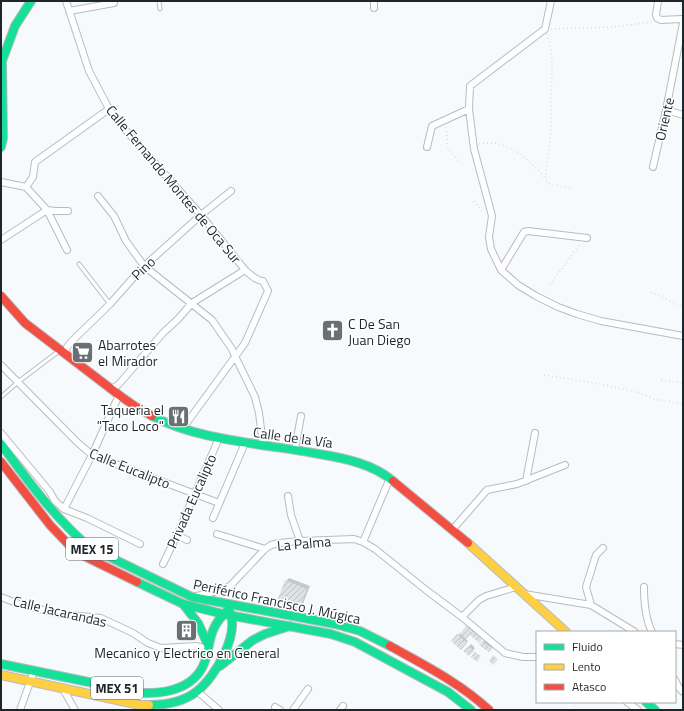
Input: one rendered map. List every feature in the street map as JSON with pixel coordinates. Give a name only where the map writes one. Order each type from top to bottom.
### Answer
[{"type":"main road","points":[[1,147],[2,60],[15,26],[30,2]]},
{"type":"main road","name":"Calle de la Vía","points":[[1,296],[26,323],[112,388],[119,395],[136,407],[160,420],[219,438],[245,443],[295,449],[348,459],[371,468],[390,478],[453,528],[565,631]]},
{"type":"main road","name":"Periférico Francisco J. Múgica","points":[[1,444],[66,527],[89,547],[192,598],[335,624],[360,631],[376,638],[440,674],[477,699],[489,710]]},
{"type":"main road","name":"Periférico Francisco J. Múgica","points":[[1,462],[50,525],[70,546],[84,556],[183,604],[331,634],[368,648],[448,692],[471,710]]},
{"type":"main road","points":[[221,603],[228,613],[239,606]]},
{"type":"main road","points":[[183,604],[203,631],[208,647]]},
{"type":"main road","name":"MEX 51","points":[[1,664],[142,693],[163,693],[182,688],[197,676],[206,660],[208,647],[216,625],[228,613],[232,625],[229,641],[216,669],[207,682],[197,691],[177,702],[156,706],[140,705],[1,675]]},
{"type":"main road","points":[[216,669],[253,640],[291,625]]},
{"type":"main road","points":[[647,703],[655,710]]},
{"type":"street","name":"Calle Fernando Montes de Oca Sur","points":[[66,1],[88,71],[109,109],[129,134],[202,215],[245,270],[253,278],[258,281],[263,281],[268,290],[245,344],[234,356]]},
{"type":"street","points":[[69,11],[114,3],[114,1]]},
{"type":"street","points":[[374,1],[374,8]]},
{"type":"street","points":[[551,1],[545,29],[470,86],[469,109],[473,145],[490,203],[492,216],[489,237],[491,248],[501,270],[518,285],[558,307],[601,321],[683,336]]},
{"type":"street","points":[[658,1],[656,15],[658,18]]},
{"type":"street","name":"Oriente","points":[[653,167],[683,22],[682,19],[661,20],[658,18]]},
{"type":"street","points":[[26,187],[33,177],[35,162],[109,109]]},
{"type":"street","points":[[427,147],[432,126],[469,109]]},
{"type":"street","points":[[666,110],[683,115]]},
{"type":"street","points":[[1,182],[26,187],[47,210],[67,250]]},
{"type":"street","name":"Pino","points":[[63,351],[110,304],[144,266],[231,191]]},
{"type":"street","points":[[98,196],[114,216],[126,241],[144,266],[212,320],[232,348],[234,356],[255,397],[259,413],[263,445]]},
{"type":"street","points":[[1,240],[47,210],[68,211]]},
{"type":"street","points":[[501,270],[524,232],[528,231],[585,238]]},
{"type":"street","points":[[112,388],[119,384],[163,333],[192,303],[245,270]]},
{"type":"street","points":[[183,428],[234,356]]},
{"type":"street","name":"Calle Eucalipto","points":[[1,365],[77,442],[92,455],[219,503]]},
{"type":"street","points":[[64,509],[92,455],[119,395]]},
{"type":"street","points":[[295,449],[301,416]]},
{"type":"street","points":[[526,480],[535,433]]},
{"type":"street","points":[[1,434],[50,492],[55,501],[64,509],[87,518],[140,544]]},
{"type":"street","name":"Privada Eucalipto","points":[[164,564],[219,438]]},
{"type":"street","points":[[213,518],[245,443]]},
{"type":"street","points":[[453,528],[487,490],[517,484],[565,465]]},
{"type":"street","points":[[390,478],[363,542],[375,549],[462,617],[505,653],[536,657]]},
{"type":"street","points":[[42,498],[50,492]]},
{"type":"street","points":[[288,496],[291,515],[300,541]]},
{"type":"street","points":[[216,534],[265,549]]},
{"type":"street","points":[[177,536],[187,540]]},
{"type":"street","name":"La Palma","points":[[192,598],[225,589],[231,585],[265,549],[271,545],[300,541],[354,539],[363,542]]},
{"type":"street","points":[[591,605],[586,587],[596,555],[603,548]]},
{"type":"street","points":[[462,617],[479,600],[486,596],[516,587]]},
{"type":"street","points":[[644,587],[645,612],[648,625],[651,631]]},
{"type":"street","points":[[524,594],[591,605],[633,631]]},
{"type":"street","name":"Calle Jacarandas","points":[[1,597],[19,604],[60,614],[101,618],[133,633],[148,643],[161,648],[196,646],[208,647]]},
{"type":"street","points":[[20,710],[34,671]]},
{"type":"street","points":[[676,682],[683,692]]},
{"type":"street","points":[[63,689],[75,710]]},
{"type":"street","points":[[293,710],[308,689]]},
{"type":"street","points":[[197,691],[219,710]]},
{"type":"street","points":[[628,703],[638,710]]},
{"type":"lane","points":[[159,1],[160,9]]},
{"type":"lane","points":[[79,264],[110,304]]},
{"type":"lane","points":[[1,397],[18,382],[63,351]]},
{"type":"path","points":[[546,180],[545,169],[551,135],[552,62],[551,44],[545,29],[612,27],[652,23],[658,18]]},
{"type":"path","points":[[445,121],[448,148],[459,162]]},
{"type":"path","points":[[473,145],[490,142],[506,146],[524,157],[546,180],[547,183],[572,189]]},
{"type":"path","points":[[474,201],[491,223]]},
{"type":"path","points":[[550,285],[585,238]]},
{"type":"path","points":[[651,292],[683,307]]},
{"type":"path","points":[[544,375],[600,384],[640,393],[654,399],[683,404]]},
{"type":"path","points":[[661,380],[683,383]]},
{"type":"building","name":"Abarrotes el Mirador","points":[[78,343],[92,354],[85,362],[71,351]]},
{"type":"building","points":[[285,580],[307,589],[299,610],[277,601]]},
{"type":"building","name":"Mecanico y Electrico en General","points":[[187,620],[196,641],[176,640]]},
{"type":"building","points":[[466,626],[473,631],[466,639],[460,634]]},
{"type":"building","points":[[473,631],[483,638],[479,643],[470,635]]},
{"type":"building","points":[[457,634],[467,643],[461,650],[451,641]]},
{"type":"building","points":[[482,641],[492,648],[489,652],[479,645]]},
{"type":"building","points":[[468,646],[474,651],[469,656],[463,651]]},
{"type":"building","points":[[475,652],[481,656],[477,662],[471,657]]},
{"type":"building","points":[[493,655],[498,659],[493,665],[489,661]]},
{"type":"traffic: fast","points":[[1,147],[3,138],[2,61],[15,26],[31,1]]},
{"type":"traffic: fast","points":[[152,416],[191,431],[234,441],[348,460],[377,470],[393,481]]},
{"type":"traffic: fast","points":[[1,444],[31,485],[53,511],[89,547],[192,597],[335,624],[360,631],[390,646]]},
{"type":"traffic: fast","points":[[137,582],[183,604],[223,614],[331,634],[355,642],[448,692],[471,710]]},
{"type":"traffic: fast","points":[[183,604],[198,623],[208,645]]},
{"type":"traffic: fast","points":[[149,705],[167,704],[180,701],[196,692],[211,677],[224,654],[232,631],[232,620],[229,610]]},
{"type":"traffic: fast","points":[[1,664],[142,693],[172,690],[189,682],[202,668],[214,628],[217,622],[227,611]]},
{"type":"traffic: fast","points":[[220,666],[253,640],[265,634],[290,626]]},
{"type":"traffic: fast","points":[[647,703],[655,710]]},
{"type":"traffic: slow","points":[[468,543],[565,631]]},
{"type":"traffic: slow","points":[[1,675],[140,705],[149,705]]},
{"type":"traffic: jam","points":[[1,296],[25,323],[119,395],[152,416]]},
{"type":"traffic: jam","points":[[1,462],[50,525],[70,546],[84,556],[137,582]]},
{"type":"traffic: jam","points":[[393,481],[468,543]]},
{"type":"traffic: jam","points":[[390,646],[429,667],[454,683],[489,710]]},
{"type":"place","name":"C De San Juan Diego","points":[[333,331]]},
{"type":"place","name":"Abarrotes el Mirador","points":[[82,352]]},
{"type":"place","name":"Taqueria el \"Taco Loco\"","points":[[179,417]]},
{"type":"place","name":"Mecanico y Electrico en General","points":[[187,630]]}]
